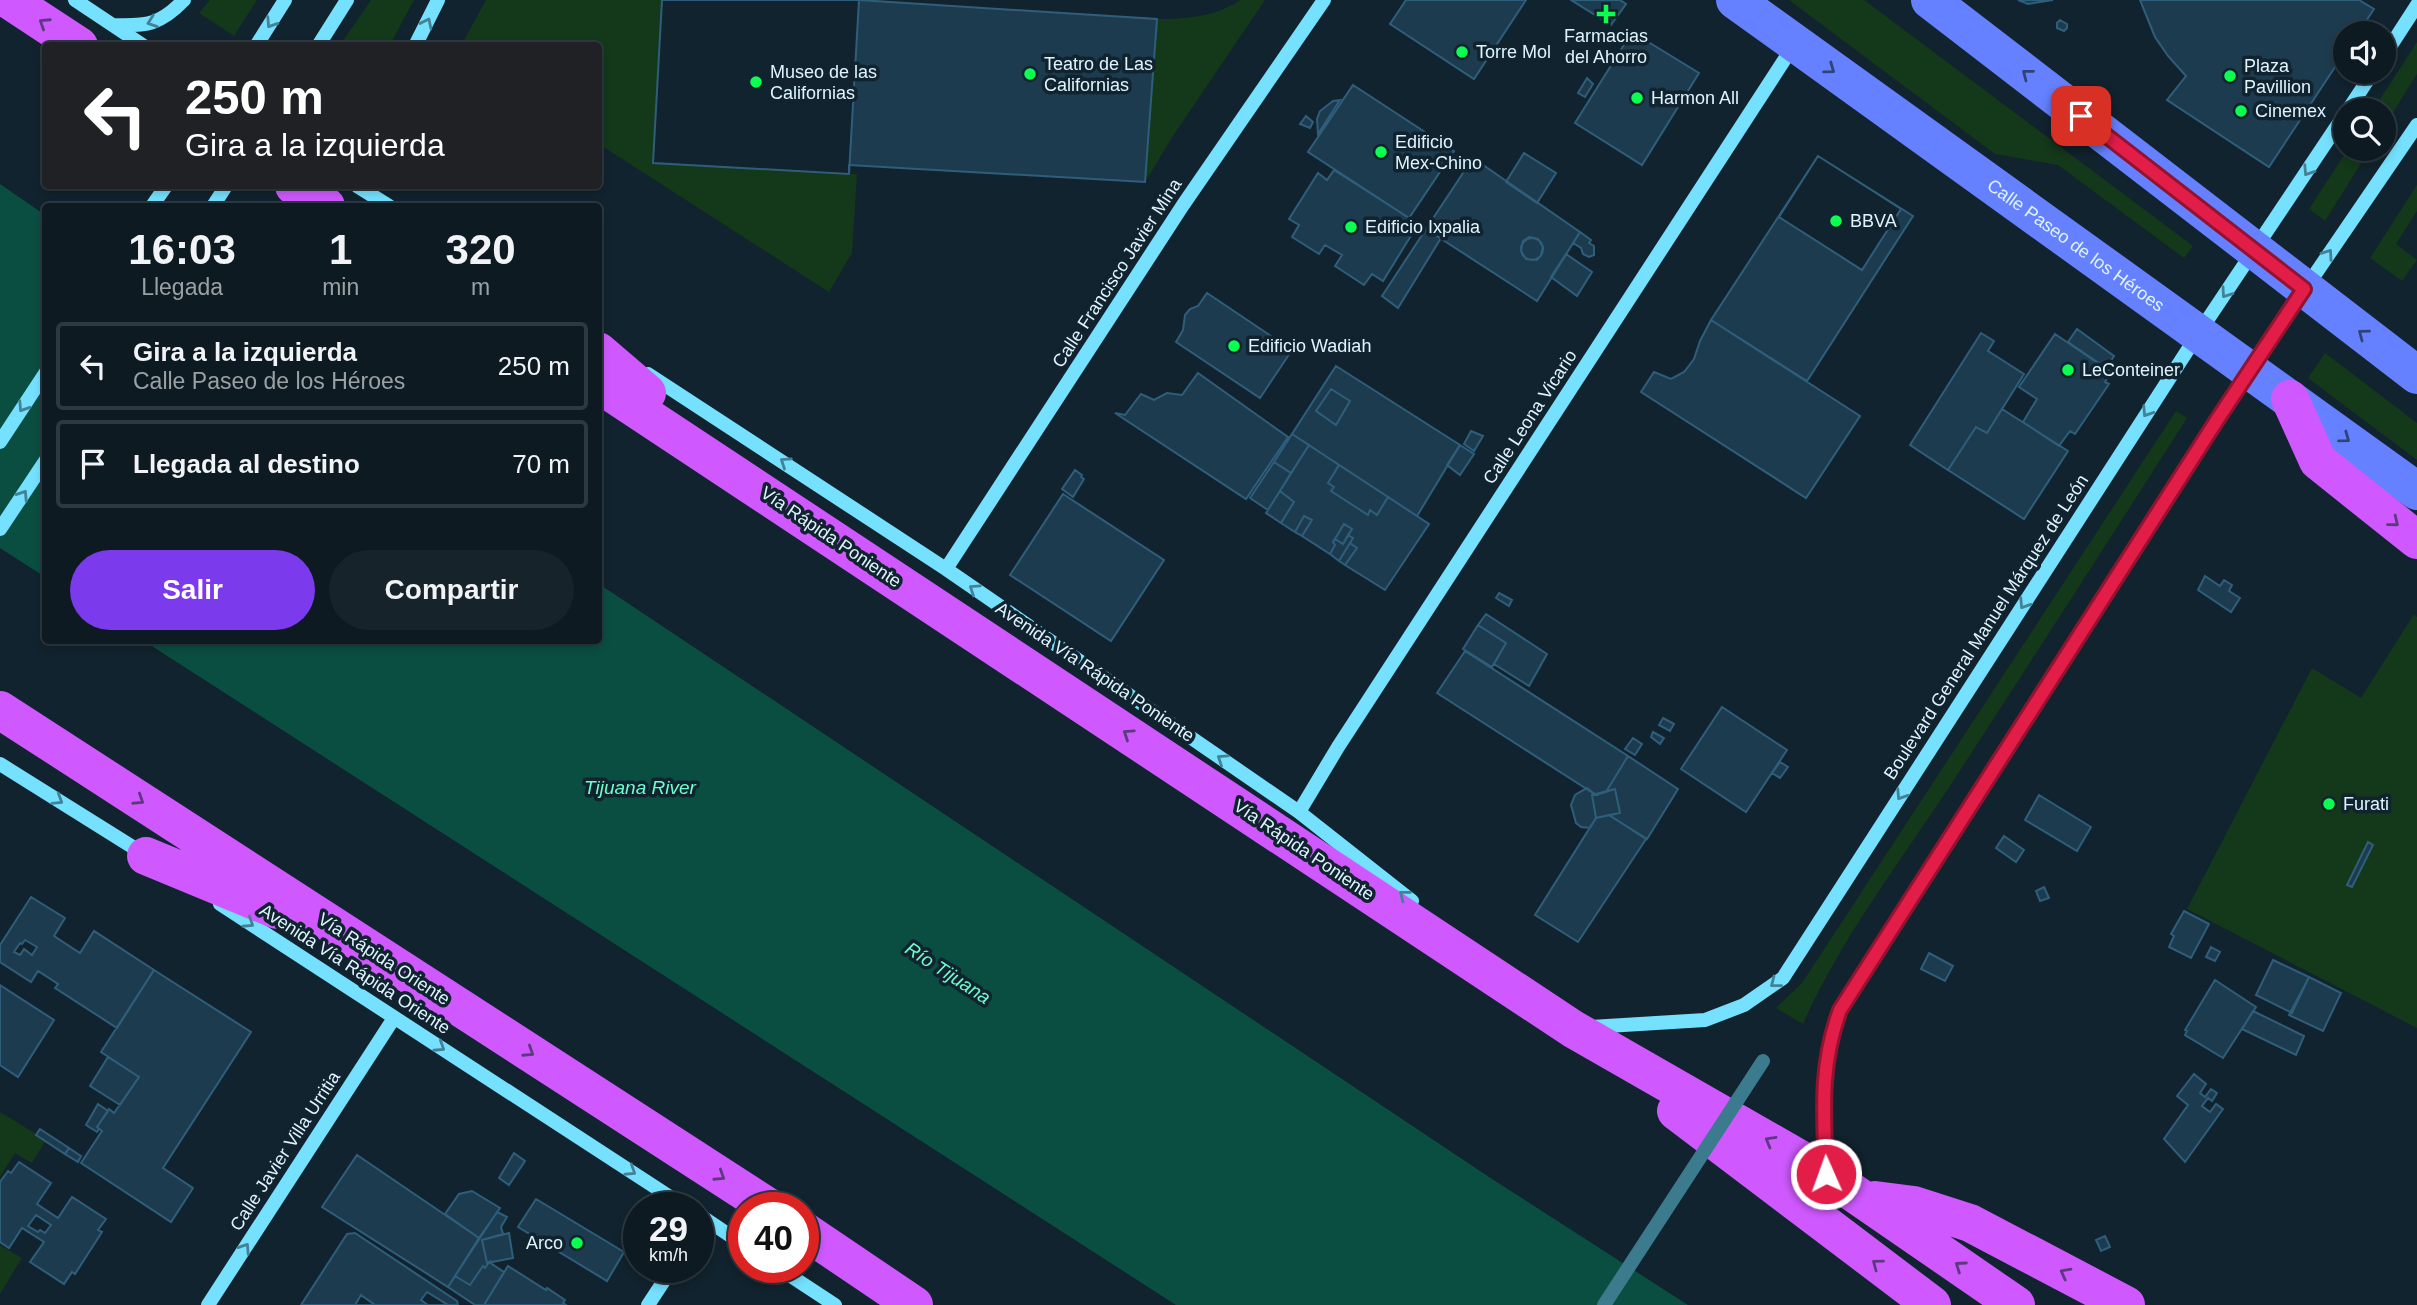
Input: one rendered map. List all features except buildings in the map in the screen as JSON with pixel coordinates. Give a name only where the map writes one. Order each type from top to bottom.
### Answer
[{"type":"highway","points":[[9,0],[73,42]]},
{"type":"highway","points":[[299,189],[321,203]]},
{"type":"highway","points":[[602,354],[748,482]]},
{"type":"highway","name":"Vía Rápida Poniente","points":[[602,387],[1573,1029],[1826,1174],[2016,1305]]},
{"type":"highway","points":[[2290,399],[2318,461],[2417,540]]},
{"type":"highway","name":"Vía Rápida Oriente","points":[[0,709],[745,1192]]},
{"type":"highway","points":[[146,856],[369,949]]},
{"type":"highway","points":[[1573,1029],[1932,1305]]},
{"type":"highway","points":[[1865,1199],[1914,1205],[1970,1223],[2126,1305]]},
{"type":"highway","points":[[819,1241],[914,1305]]},
{"type":"highway","points":[[819,1251],[875,1305]]},
{"type":"main road","name":"Calle Paseo de los Héroes","points":[[1735,0],[2417,491]]},
{"type":"main road","points":[[1930,0],[2417,375]]},
{"type":"street","points":[[75,0],[138,42]]},
{"type":"street","points":[[114,26],[150,24],[164,18],[184,0]]},
{"type":"street","points":[[259,42],[285,0]]},
{"type":"street","points":[[321,42],[347,0]]},
{"type":"street","points":[[417,42],[438,0]]},
{"type":"street","name":"Calle Francisco Javier Mina","points":[[946,569],[1183,205],[1324,0]]},
{"type":"street","points":[[2396,37],[2417,5]]},
{"type":"street","name":"Calle Leona Vicario","points":[[1299,812],[1338,747],[1795,44]]},
{"type":"street","points":[[1826,1174],[1823,1098],[1826,1057],[1830,1036],[1840,1010],[2249,371],[2417,125]]},
{"type":"street","name":"Boulevard General Manuel Márquez de León","points":[[1573,1029],[1705,1020],[1744,1006],[1783,978],[2198,334],[2333,132]]},
{"type":"street","points":[[362,189],[383,203]]},
{"type":"street","name":"Avenida Vía Rápida Poniente","points":[[602,345],[946,569],[1299,812],[1420,907]]},
{"type":"street","points":[[0,442],[42,378]]},
{"type":"street","points":[[0,529],[42,466]]},
{"type":"street","name":"Avenida Vía Rápida Oriente","points":[[2,766],[146,856],[662,1192]]},
{"type":"street","points":[[1442,925],[1573,1029]]},
{"type":"street","name":"Calle Javier Villa Urritia","points":[[208,1305],[394,1018]]},
{"type":"street","points":[[1604,1305],[1763,1061]]},
{"type":"street","points":[[648,1305],[662,1283]]},
{"type":"street","points":[[802,1283],[835,1305]]},
{"type":"shaded area","points":[[210,0],[257,0],[234,36],[199,13]]},
{"type":"shaded area","points":[[371,0],[414,0],[392,42],[342,42]]},
{"type":"shaded area","points":[[486,0],[662,0],[653,163],[857,174],[852,253],[829,292],[602,146],[602,42],[463,42]]},
{"type":"shaded area","points":[[1240,0],[1265,0],[1145,182],[1157,19],[1211,13]]},
{"type":"shaded area","points":[[1789,0],[1864,0],[2193,246],[2184,258],[2058,165],[1995,154]]},
{"type":"shaded area","points":[[2417,42],[2417,74],[2396,108],[2396,98],[2381,98],[2390,84],[2396,84],[2396,74]]},
{"type":"shaded area","points":[[2340,161],[2362,161],[2325,221],[2309,209]]},
{"type":"shaded area","points":[[2417,185],[2417,211],[2396,244],[2417,260],[2402,281],[2370,258]]},
{"type":"shaded area","points":[[2325,353],[2417,423],[2417,460],[2308,378]]},
{"type":"shaded area","points":[[2176,411],[2187,418],[1852,933],[1803,1024],[1776,1008],[1802,983]]},
{"type":"shaded area","name":"Furati","points":[[2414,614],[2417,617],[2417,1028],[2187,909],[2312,668],[2361,698]]},
{"type":"shaded area","points":[[0,1112],[46,1140],[32,1163],[15,1153],[0,1177]]},
{"type":"shaded area","points":[[0,1245],[22,1258],[0,1294]]},
{"type":"water","points":[[0,184],[42,213],[42,575],[0,548]]},
{"type":"water","name":"Tijuana River","points":[[602,586],[1492,1179],[1688,1305],[1176,1305],[149,644],[602,644]]},
{"type":"place","name":"Farmacias del Ahorro","points":[[1606,14]]},
{"type":"place","name":"Torre Mol","points":[[1462,52]]},
{"type":"place","name":"Teatro de Las Californias","points":[[1030,74]]},
{"type":"place","name":"Plaza Pavillion","points":[[2230,76]]},
{"type":"place","name":"Museo de las Californias","points":[[756,82]]},
{"type":"place","name":"Harmon All","points":[[1637,98]]},
{"type":"place","name":"Cinemex","points":[[2241,111]]},
{"type":"place","name":"Edificio Mex-Chino","points":[[1381,152]]},
{"type":"place","name":"BBVA","points":[[1836,221]]},
{"type":"place","name":"Edificio Ixpalia","points":[[1351,227]]},
{"type":"place","name":"Edificio Wadiah","points":[[1234,346]]},
{"type":"place","name":"LeConteiner","points":[[2068,370]]},
{"type":"place","name":"Furati","points":[[2329,804]]},
{"type":"place","name":"Arco","points":[[577,1243]]},
{"type":"route","points":[[1826,1174],[1823,1098],[1826,1057],[1830,1036],[1840,1010],[2217,420],[2304,289],[2081,116]]},
{"type":"water label","name":"Río Tijuana","points":[[948,973]]}]
